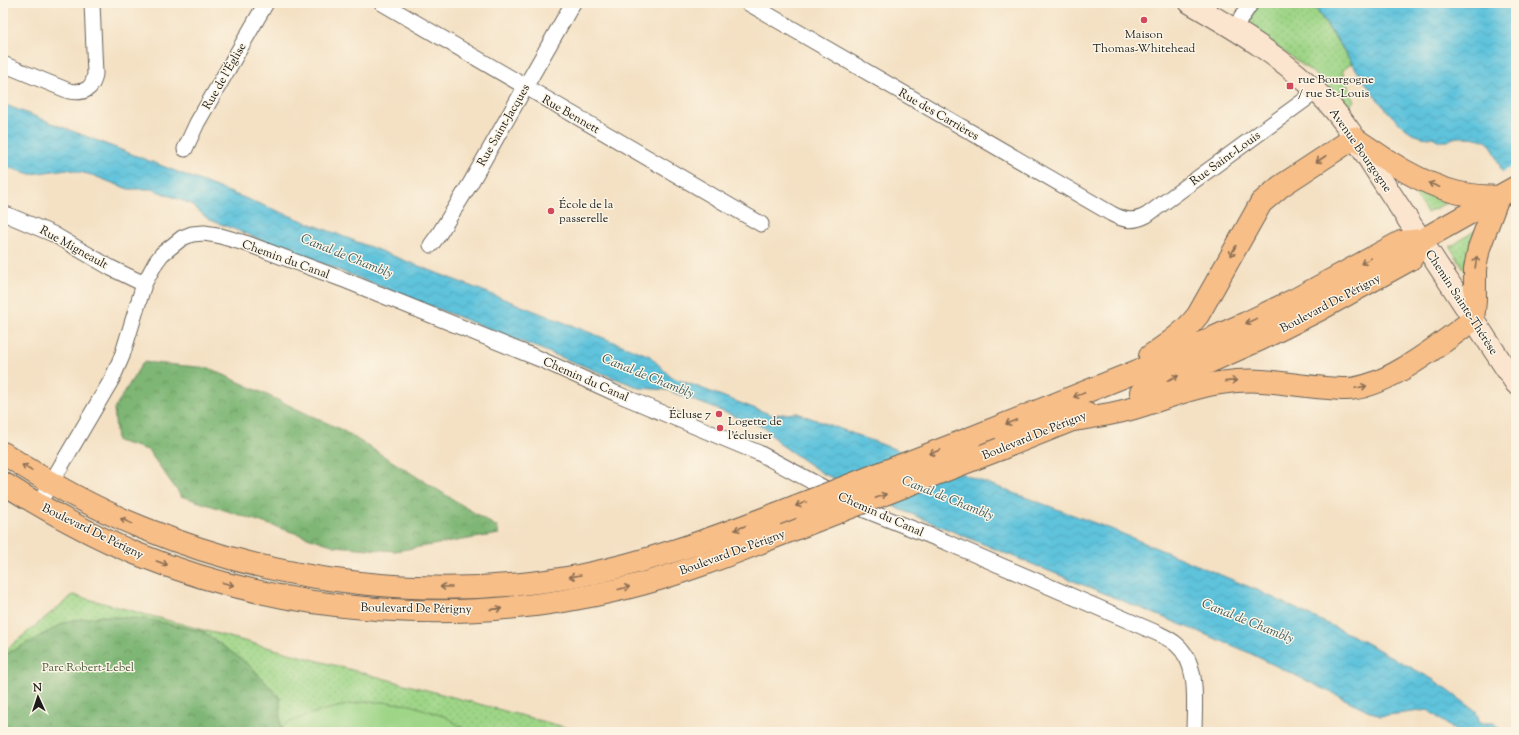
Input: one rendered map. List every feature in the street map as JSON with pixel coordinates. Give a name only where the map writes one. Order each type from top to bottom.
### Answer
[{"type":"main road","points":[[1073,420],[1126,410],[1195,388],[1228,382],[1261,380],[1336,389],[1355,388],[1370,385],[1389,377],[1473,320],[1475,301],[1475,269],[1478,248],[1507,192],[1456,192],[1428,183],[1396,167],[1354,138],[1266,197],[1256,210],[1192,322],[1170,342],[1110,382]]},
{"type":"main road","name":"Boulevard De Périgny","points":[[3,453],[52,483],[141,528],[224,557],[263,567],[304,575],[362,583],[408,587],[454,588],[501,586],[579,575],[670,552],[776,514],[1150,366],[1253,320],[1298,298],[1401,242],[1422,240],[1507,192]]},
{"type":"main road","name":"Boulevard De Périgny","points":[[3,483],[38,505],[79,527],[136,554],[181,570],[272,595],[336,605],[423,611],[480,610],[526,606],[566,600],[614,591],[672,574],[805,525],[1073,420],[1221,358],[1319,310],[1411,259],[1422,240]]},
{"type":"street","points":[[3,64],[69,91],[87,91],[93,84],[95,74],[92,3]]},
{"type":"street","name":"Rue de l'Église","points":[[184,149],[197,123],[266,3]]},
{"type":"street","name":"Rue Bennett","points":[[382,3],[761,224]]},
{"type":"street","name":"Rue Saint-Jacques","points":[[431,244],[436,240],[451,215],[573,3]]},
{"type":"street","name":"Rue des Carrières","points":[[748,3],[1112,214],[1125,220],[1132,221]]},
{"type":"street","name":"Avenue Bourgogne","points":[[1190,3],[1263,48],[1317,91],[1334,110],[1354,138],[1422,240]]},
{"type":"street","points":[[1234,29],[1251,3]]},
{"type":"street","name":"Rue Saint-Louis","points":[[1132,221],[1146,215],[1317,91]]},
{"type":"street","name":"Rue Migneault","points":[[3,213],[53,234],[111,268],[144,284]]},
{"type":"street","name":"Chemin du Canal","points":[[38,505],[112,379],[122,356],[144,284],[150,271],[162,254],[182,238],[192,234],[204,233],[217,235],[248,244],[347,281],[540,359],[615,393],[759,453],[865,510],[1139,624],[1166,638],[1181,650],[1189,662],[1193,677],[1194,732]]},
{"type":"street","name":"Chemin Sainte-Thérèse","points":[[1422,240],[1516,384]]},
{"type":"green space","points":[[1259,3],[1313,3],[1352,63],[1342,71],[1354,101],[1348,108],[1336,94],[1312,72],[1252,28],[1250,18]]},
{"type":"green space","points":[[1406,181],[1448,201],[1427,213]]},
{"type":"green space","points":[[1476,230],[1468,275],[1450,247]]},
{"type":"green space","points":[[143,362],[209,368],[342,430],[497,527],[499,534],[395,551],[335,546],[181,496],[148,450],[117,441],[114,409]]},
{"type":"green space","name":"Parc Robert-Lebel","points":[[73,595],[583,732],[3,732],[3,652]]},
{"type":"green space","name":"Parc Robert-Lebel","points":[[102,616],[146,619],[204,632],[249,665],[280,698],[281,732],[3,732],[3,656],[68,621]]},
{"type":"green space","points":[[363,702],[383,702],[411,705],[446,717],[468,732],[283,732],[282,726],[302,717]]},
{"type":"water","points":[[1313,3],[1516,3],[1516,196],[1488,142],[1465,137],[1458,137],[1448,141],[1440,141],[1432,137],[1420,136],[1407,129],[1393,117],[1367,85]]},
{"type":"water","name":"Canal de Chambly","points":[[3,104],[650,356],[671,377],[772,415],[797,413],[1111,529],[1259,591],[1357,638],[1434,680],[1476,711],[1480,723],[1494,723],[1503,732],[1457,732],[1428,710],[1380,716],[1241,649],[897,508],[822,473],[780,444],[765,428],[667,390],[640,388],[208,219],[191,204],[152,189],[128,189],[92,175],[67,169],[31,174],[3,166]]},
{"type":"pier","points":[[1516,164],[1516,198],[1501,173]]},
{"type":"place","name":"Maison Thomas-Whitehead","points":[[1144,20]]},
{"type":"place","name":"rue Bourgogne / rue St-Louis","points":[[1290,86]]},
{"type":"place","name":"École de la passerelle","points":[[551,211]]},
{"type":"place","name":"Écluse 7","points":[[719,414]]},
{"type":"place","name":"Logette de l'éclusier","points":[[720,428]]}]
